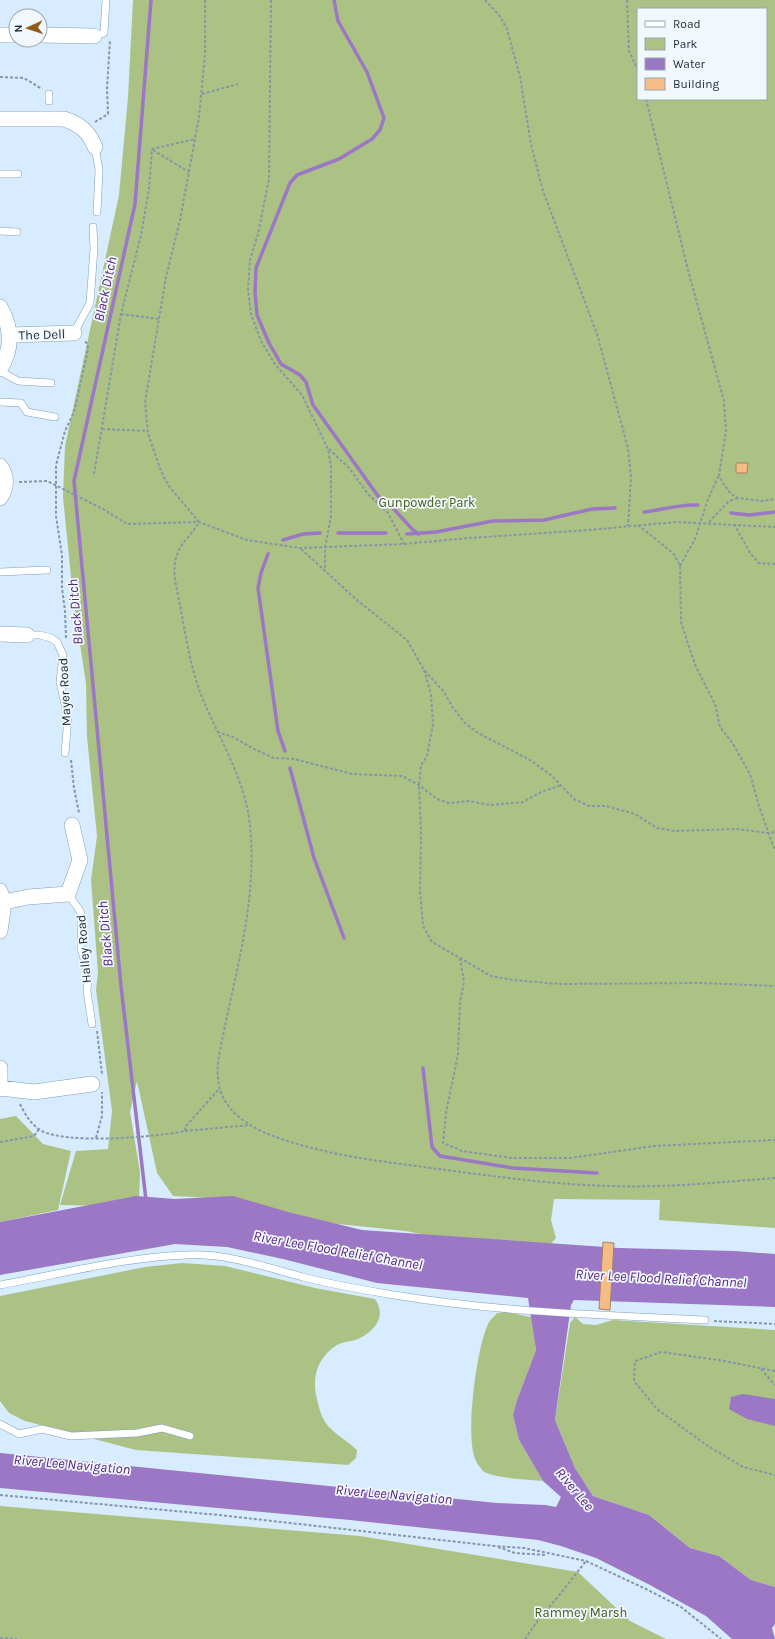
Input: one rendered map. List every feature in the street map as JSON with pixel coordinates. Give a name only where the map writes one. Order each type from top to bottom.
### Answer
[{"type":"street","points":[[48,35],[94,36]]},
{"type":"street","points":[[0,119],[49,116],[64,120],[83,128],[91,137],[95,147]]},
{"type":"street","points":[[0,307],[8,323],[10,335],[9,348],[0,370]]},
{"type":"street","name":"The Dell","points":[[10,335],[74,333]]},
{"type":"street","points":[[0,466],[4,472],[6,482],[5,491],[0,498]]},
{"type":"street","name":"Mayer Road","points":[[0,634],[27,635]]},
{"type":"street","points":[[0,931],[2,896],[28,897],[68,894],[80,860],[72,825]]},
{"type":"street","points":[[0,1068],[1,1088],[19,1091],[43,1091],[92,1084]]},
{"type":"lane","points":[[94,36],[104,33],[106,0]]},
{"type":"lane","points":[[95,147],[99,170],[98,212]]},
{"type":"lane","points":[[0,174],[18,174]]},
{"type":"lane","points":[[74,333],[90,303],[94,248],[93,227]]},
{"type":"lane","points":[[0,231],[17,232]]},
{"type":"lane","points":[[0,370],[18,381],[51,383]]},
{"type":"lane","points":[[0,402],[21,403],[26,412],[55,418]]},
{"type":"lane","points":[[0,572],[47,570]]},
{"type":"lane","name":"Mayer Road","points":[[27,635],[40,635],[51,638],[57,642],[63,655],[60,682],[68,718],[65,753]]},
{"type":"lane","name":"Halley Road","points":[[68,894],[80,911],[82,918],[81,948],[88,973],[87,991],[92,1024]]},
{"type":"lane","points":[[0,1285],[140,1259],[188,1255],[212,1256],[242,1261],[350,1288],[447,1303],[521,1312],[705,1320]]},
{"type":"lane","points":[[0,1424],[19,1434],[42,1429],[71,1436],[137,1433],[162,1428],[190,1436]]},
{"type":"path","points":[[199,522],[168,485],[153,453],[148,431],[145,402],[166,277],[196,139],[202,94],[205,54],[206,0]]},
{"type":"path","points":[[271,0],[269,179],[258,234],[250,259],[248,290],[251,314],[261,341],[274,363],[302,395],[328,449],[330,466],[331,516],[325,548],[325,571]]},
{"type":"path","points":[[485,0],[498,15],[507,30],[520,77],[531,144],[543,192],[597,334],[628,448],[631,478],[628,526]]},
{"type":"path","points":[[627,0],[629,51],[637,68]]},
{"type":"path","points":[[83,128],[102,119],[108,114],[107,89],[110,36]]},
{"type":"path","points":[[0,77],[24,78],[49,98]]},
{"type":"path","points":[[202,94],[238,84]]},
{"type":"path","points":[[646,100],[688,270],[724,400],[726,432],[720,474],[708,499],[701,522],[680,566]]},
{"type":"path","points":[[152,149],[196,139]]},
{"type":"path","points":[[152,149],[189,172]]},
{"type":"path","points":[[94,474],[121,314],[141,235],[149,189],[152,149]]},
{"type":"path","points":[[121,314],[159,318]]},
{"type":"path","points":[[102,429],[148,431]]},
{"type":"path","points":[[328,449],[349,468],[368,494],[388,513],[404,544]]},
{"type":"path","points":[[720,474],[722,482],[731,494],[738,498],[762,501],[775,499]]},
{"type":"path","points":[[16,482],[47,481],[84,499],[127,524],[199,522],[247,540],[300,548],[404,544],[676,522],[709,522],[775,527]]},
{"type":"path","points":[[709,522],[729,501],[738,498]]},
{"type":"path","points":[[199,522],[194,532],[177,554],[175,577],[194,669],[203,700],[218,732],[242,794],[250,824],[252,852],[250,902],[217,1070],[219,1089],[230,1108],[251,1125],[280,1138],[354,1157],[516,1179],[612,1186],[775,1178]]},
{"type":"path","points":[[733,524],[750,553],[759,563],[775,564]]},
{"type":"path","points":[[638,525],[674,554],[680,566],[681,622],[688,644],[696,667],[715,704],[720,727],[733,744],[750,774],[775,851]]},
{"type":"path","points":[[300,548],[325,571],[328,576],[407,640],[424,670],[444,692],[453,708],[465,723],[478,733],[530,760],[562,785],[574,799],[589,806],[606,806],[635,814],[657,828],[690,832],[737,829],[768,833],[775,832]]},
{"type":"path","points":[[424,670],[431,694],[433,724],[427,756],[421,765],[419,785],[421,831],[420,891],[423,926],[432,942],[491,976],[513,980],[559,984],[702,983],[775,986]]},
{"type":"path","points":[[218,732],[233,737],[274,758],[294,759],[352,774],[402,776],[419,785],[437,798],[449,803],[469,801],[490,805],[523,802],[541,792],[562,785]]},
{"type":"path","points":[[460,958],[464,982],[460,1002],[458,1054],[446,1113],[443,1143],[462,1151],[512,1158],[570,1158],[654,1146],[775,1140]]},
{"type":"path","points":[[185,1131],[186,1126],[219,1089]]},
{"type":"path","points":[[19,1091],[19,1102],[29,1121],[39,1129],[58,1136],[74,1138],[166,1135],[185,1131],[251,1125]]},
{"type":"path","points":[[0,1142],[34,1136],[39,1129]]},
{"type":"path","points":[[705,1320],[775,1324]]},
{"type":"path","points":[[775,1371],[719,1360],[661,1352],[635,1361],[634,1381],[657,1409],[705,1444],[743,1467],[775,1475]]},
{"type":"path","points":[[760,1368],[775,1385]]},
{"type":"path","points":[[0,1495],[219,1515],[494,1546],[524,1548],[586,1562],[646,1588],[681,1607],[721,1639]]},
{"type":"path","points":[[494,1546],[515,1553],[550,1555]]},
{"type":"path","points":[[525,1639],[541,1616],[586,1562]]},
{"type":"path","points":[[0,1638],[17,1639]]},
{"type":"green space","name":"Gunpowder Park","points":[[133,0],[775,0],[775,1228],[659,1220],[660,1200],[554,1199],[551,1220],[556,1238],[545,1251],[441,1238],[406,1231],[319,1222],[232,1199],[173,1196],[157,1173],[137,1081],[130,1112],[140,1172],[139,1204],[112,1206],[60,1205],[76,1151],[108,1149],[112,1111],[96,990],[98,973],[91,880],[97,836],[87,737],[86,684],[73,597],[63,497],[65,446],[119,195],[128,97]]},
{"type":"green space","points":[[16,1116],[43,1144],[71,1151],[58,1210],[0,1222],[0,1119]]},
{"type":"green space","points":[[182,1263],[225,1266],[315,1288],[375,1299],[380,1311],[380,1316],[375,1326],[360,1338],[337,1345],[331,1349],[321,1360],[316,1373],[316,1395],[319,1409],[323,1417],[337,1435],[357,1450],[356,1458],[348,1465],[136,1450],[25,1421],[9,1413],[0,1401],[0,1296],[145,1267]]},
{"type":"green space","points":[[505,1312],[531,1317],[536,1350],[517,1400],[513,1415],[519,1440],[543,1481],[512,1478],[487,1473],[483,1471],[477,1463],[473,1449],[471,1433],[472,1413],[476,1370],[480,1350],[489,1322],[497,1313]]},
{"type":"green space","points":[[575,1317],[583,1324],[596,1325],[613,1320],[775,1330],[775,1587],[751,1580],[719,1556],[690,1548],[649,1515],[593,1496],[575,1468],[555,1420],[570,1323]]},
{"type":"green space","name":"Rammey Marsh","points":[[0,1506],[360,1536],[578,1572],[630,1621],[666,1639],[0,1639]]},
{"type":"water","points":[[136,1196],[175,1199],[233,1196],[288,1212],[362,1230],[619,1248],[734,1251],[775,1254],[775,1307],[574,1300],[571,1305],[555,1420],[575,1468],[593,1496],[649,1515],[690,1548],[719,1556],[751,1580],[775,1587],[775,1624],[772,1628],[775,1639],[732,1639],[706,1616],[650,1585],[596,1558],[538,1540],[350,1520],[0,1488],[0,1453],[497,1503],[545,1505],[556,1507],[561,1497],[543,1481],[519,1440],[513,1415],[517,1400],[536,1350],[528,1298],[377,1283],[283,1259],[227,1247],[175,1244],[0,1275],[0,1222]]},
{"type":"water","points":[[743,1394],[775,1399],[775,1426],[747,1419],[729,1409],[731,1397]]},
{"type":"building","points":[[736,463],[748,463],[747,473],[736,473]]},
{"type":"building","points":[[603,1242],[614,1243],[610,1310],[599,1309]]},
{"type":"waterway","name":"Black Ditch","points":[[146,1200],[121,986],[74,481],[135,204],[151,0]]},
{"type":"waterway","points":[[334,0],[338,21],[367,72],[384,118],[380,130],[372,139],[339,159],[297,175],[290,183],[256,268],[255,292],[257,315],[269,343],[281,364],[300,375],[306,382],[313,405],[378,496],[392,507],[413,530],[419,534]]},
{"type":"waterway","points":[[644,512],[678,506],[698,505]]},
{"type":"waterway","points":[[407,534],[436,532],[493,521],[544,520],[592,509],[615,508]]},
{"type":"waterway","points":[[731,513],[749,515],[775,512]]},
{"type":"waterway","points":[[283,540],[303,534],[320,533]]},
{"type":"waterway","points":[[338,533],[386,533]]},
{"type":"waterway","points":[[268,554],[261,573],[258,588],[278,731],[285,751]]},
{"type":"waterway","points":[[290,768],[314,858],[344,938]]},
{"type":"waterway","points":[[423,1068],[432,1147],[440,1156],[513,1168],[597,1173]]},
{"type":"water label","name":"River Lee Flood Relief Channel","points":[[338,1250]]},
{"type":"water label","name":"River Lee Flood Relief Channel","points":[[661,1278]]},
{"type":"water label","name":"River Lee Navigation","points":[[72,1464]]},
{"type":"water label","name":"River Lee","points":[[575,1489]]},
{"type":"water label","name":"River Lee Navigation","points":[[394,1494]]}]
